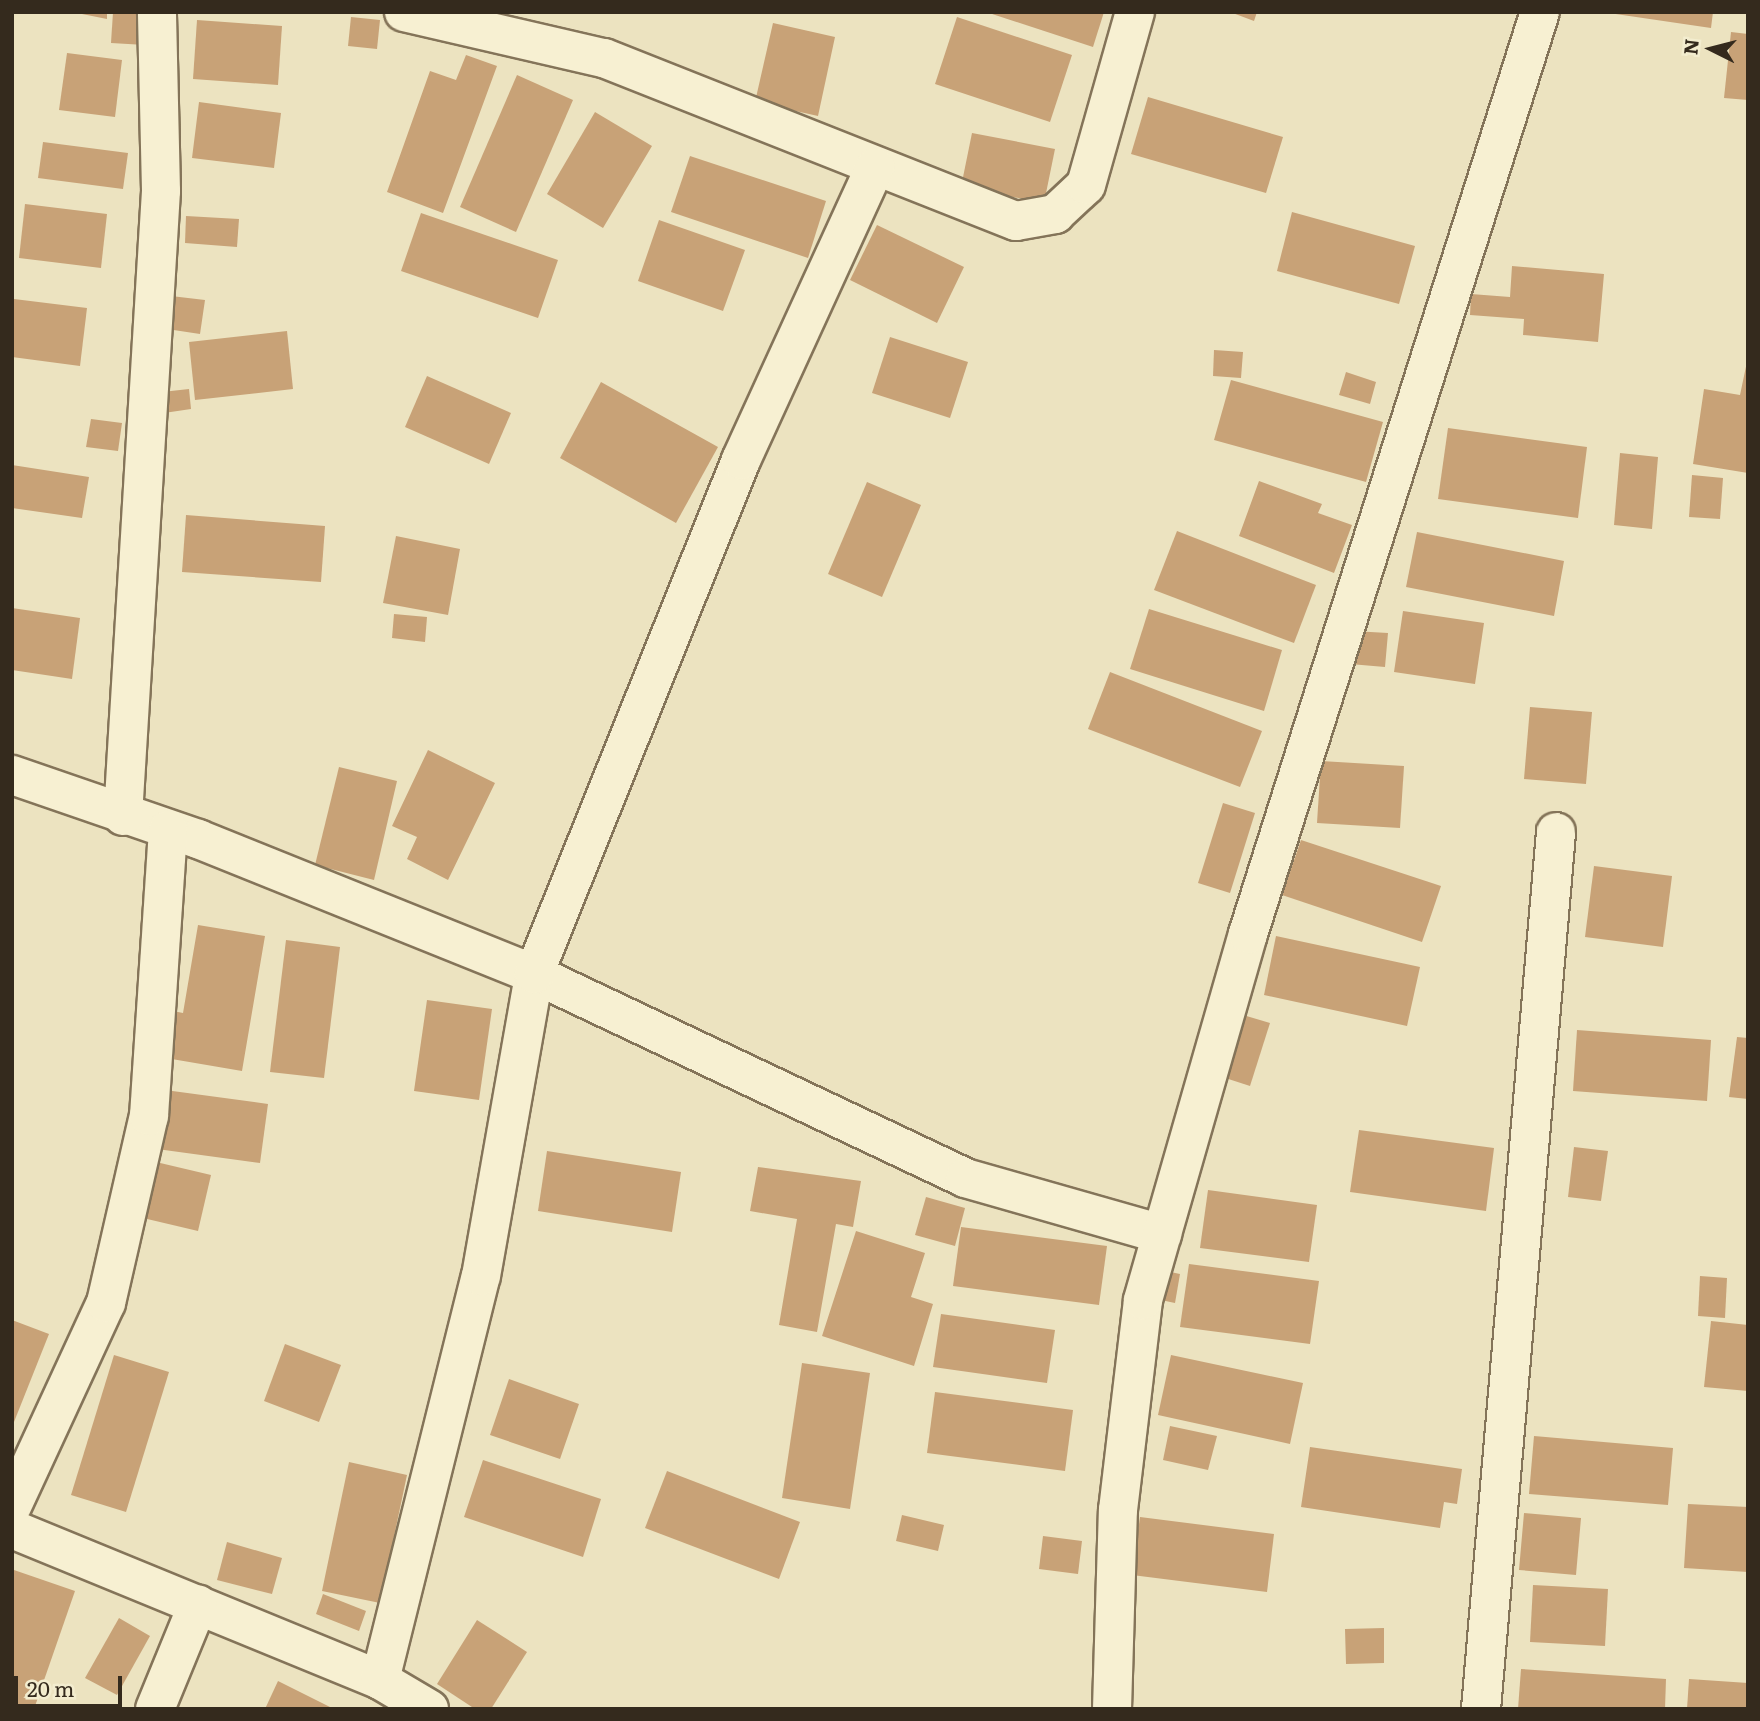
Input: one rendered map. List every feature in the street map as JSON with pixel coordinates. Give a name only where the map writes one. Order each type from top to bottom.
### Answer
[{"type":"street","points":[[122,816],[161,191],[157,12]]},
{"type":"street","points":[[404,12],[604,58],[1016,222],[1055,214],[1086,185],[1135,12]]},
{"type":"street","points":[[1112,1709],[1118,1510],[1143,1300],[1248,934],[1540,12]]},
{"type":"street","points":[[380,1680],[481,1276],[534,974],[741,460],[875,167]]},
{"type":"street","points":[[12,775],[168,830],[534,974],[965,1178],[1162,1234]]},
{"type":"street","points":[[12,1506],[110,1290],[149,1116],[168,830]]},
{"type":"street","points":[[1481,1709],[1556,832]]},
{"type":"street","points":[[12,1529],[380,1680],[429,1709]]},
{"type":"street","points":[[155,1709],[198,1604]]},
{"type":"building","points":[[72,12],[107,12],[107,19]]},
{"type":"building","points":[[113,12],[147,12],[145,45],[111,43]]},
{"type":"building","points":[[986,12],[1104,12],[1093,47]]},
{"type":"building","points":[[1230,12],[1257,12],[1254,21]]},
{"type":"building","points":[[1602,12],[1713,12],[1711,28]]},
{"type":"building","points":[[351,17],[380,20],[377,49],[348,46]]},
{"type":"building","points":[[957,17],[1072,55],[1050,122],[935,84]]},
{"type":"building","points":[[197,20],[282,26],[278,85],[193,79]]},
{"type":"building","points":[[773,23],[835,37],[818,116],[755,102]]},
{"type":"building","points":[[1731,32],[1748,34],[1748,100],[1724,98]]},
{"type":"building","points":[[67,53],[122,60],[115,117],[59,110]]},
{"type":"building","points":[[466,55],[497,66],[443,213],[387,192],[430,71],[456,80]]},
{"type":"building","points":[[517,75],[573,100],[516,232],[460,207]]},
{"type":"building","points":[[1148,97],[1283,137],[1266,193],[1131,154]]},
{"type":"building","points":[[199,102],[281,113],[274,168],[192,158]]},
{"type":"building","points":[[595,112],[652,146],[603,228],[547,194]]},
{"type":"building","points":[[972,133],[1055,149],[1044,203],[961,187]]},
{"type":"building","points":[[43,142],[128,153],[123,189],[38,178]]},
{"type":"building","points":[[690,156],[826,201],[808,258],[671,212]]},
{"type":"building","points":[[25,204],[107,214],[101,268],[19,258]]},
{"type":"building","points":[[1292,212],[1415,246],[1399,304],[1277,271]]},
{"type":"building","points":[[421,213],[558,260],[538,318],[401,271]]},
{"type":"building","points":[[186,216],[239,219],[237,247],[185,243]]},
{"type":"building","points":[[659,220],[745,250],[723,311],[638,281]]},
{"type":"building","points":[[877,225],[964,267],[937,323],[850,280]]},
{"type":"building","points":[[1512,266],[1604,274],[1598,342],[1523,335],[1524,319],[1470,315],[1471,294],[1510,297]]},
{"type":"building","points":[[171,296],[205,300],[200,334],[167,329]]},
{"type":"building","points":[[14,299],[87,308],[80,366],[12,357]]},
{"type":"building","points":[[287,331],[293,389],[195,400],[189,342]]},
{"type":"building","points":[[890,337],[968,362],[950,418],[872,393]]},
{"type":"building","points":[[1214,350],[1243,352],[1241,378],[1213,376]]},
{"type":"building","points":[[1748,357],[1748,473],[1693,464],[1704,389],[1740,395]]},
{"type":"building","points":[[1346,372],[1376,382],[1370,404],[1339,395]]},
{"type":"building","points":[[427,376],[511,413],[489,464],[405,427]]},
{"type":"building","points":[[1231,380],[1383,422],[1366,482],[1214,440]]},
{"type":"building","points":[[601,382],[718,447],[676,523],[560,458]]},
{"type":"building","points":[[189,389],[191,409],[164,413],[162,392]]},
{"type":"building","points":[[91,419],[122,423],[118,451],[86,447]]},
{"type":"building","points":[[1448,428],[1587,447],[1578,518],[1438,499]]},
{"type":"building","points":[[1620,453],[1658,457],[1652,529],[1614,525]]},
{"type":"building","points":[[12,465],[89,477],[82,518],[12,508]]},
{"type":"building","points":[[1692,475],[1723,478],[1720,519],[1689,517]]},
{"type":"building","points":[[1259,481],[1322,504],[1318,513],[1352,525],[1334,573],[1239,536]]},
{"type":"building","points":[[867,482],[921,505],[882,597],[828,574]]},
{"type":"building","points":[[186,515],[325,526],[321,582],[182,572]]},
{"type":"building","points":[[1177,531],[1316,585],[1294,643],[1154,590]]},
{"type":"building","points":[[1417,532],[1564,561],[1554,616],[1406,587]]},
{"type":"building","points":[[396,536],[460,549],[448,615],[383,603]]},
{"type":"building","points":[[12,608],[80,618],[72,679],[12,670]]},
{"type":"building","points":[[1149,609],[1282,650],[1264,711],[1130,669]]},
{"type":"building","points":[[1403,611],[1484,623],[1475,684],[1394,672]]},
{"type":"building","points":[[394,614],[427,617],[425,642],[392,638]]},
{"type":"building","points":[[1353,631],[1388,633],[1385,667],[1350,664]]},
{"type":"building","points":[[1110,672],[1262,731],[1240,787],[1088,729]]},
{"type":"building","points":[[1530,707],[1592,712],[1586,784],[1524,779]]},
{"type":"building","points":[[428,750],[495,783],[448,880],[407,859],[417,837],[392,826]]},
{"type":"building","points":[[1321,761],[1404,766],[1400,828],[1317,823]]},
{"type":"building","points":[[339,767],[397,781],[374,880],[315,865]]},
{"type":"building","points":[[1223,803],[1255,813],[1230,893],[1198,883]]},
{"type":"building","points":[[1301,840],[1441,886],[1422,942],[1282,895]]},
{"type":"building","points":[[1594,866],[1672,876],[1663,947],[1585,937]]},
{"type":"building","points":[[198,925],[265,936],[242,1071],[160,1057],[168,1010],[183,1013]]},
{"type":"building","points":[[1276,936],[1420,967],[1407,1026],[1264,995]]},
{"type":"building","points":[[286,940],[340,947],[324,1078],[270,1072]]},
{"type":"building","points":[[427,1000],[492,1009],[479,1100],[414,1091]]},
{"type":"building","points":[[1233,1012],[1270,1023],[1250,1086],[1213,1074]]},
{"type":"building","points":[[1577,1030],[1711,1040],[1707,1101],[1573,1091]]},
{"type":"building","points":[[1737,1037],[1748,1038],[1748,1099],[1729,1097]]},
{"type":"building","points":[[165,1090],[268,1104],[260,1163],[157,1149]]},
{"type":"building","points":[[1359,1130],[1494,1148],[1486,1211],[1350,1192]]},
{"type":"building","points":[[1574,1147],[1608,1151],[1601,1201],[1568,1197]]},
{"type":"building","points":[[547,1151],[681,1172],[672,1232],[538,1211]]},
{"type":"building","points":[[156,1162],[211,1175],[198,1231],[143,1218]]},
{"type":"building","points":[[758,1167],[861,1181],[853,1227],[836,1224],[817,1332],[779,1325],[797,1219],[750,1211]]},
{"type":"building","points":[[1208,1190],[1317,1205],[1309,1262],[1200,1248]]},
{"type":"building","points":[[926,1197],[965,1208],[955,1246],[915,1235]]},
{"type":"building","points":[[961,1227],[1107,1246],[1099,1305],[953,1286]]},
{"type":"building","points":[[856,1231],[925,1253],[911,1297],[933,1304],[914,1366],[822,1336]]},
{"type":"building","points":[[1189,1264],[1319,1281],[1310,1344],[1180,1327]]},
{"type":"building","points":[[1161,1270],[1180,1274],[1175,1303],[1156,1299]]},
{"type":"building","points":[[1700,1276],[1727,1278],[1725,1318],[1698,1316]]},
{"type":"building","points":[[941,1314],[1055,1330],[1047,1383],[933,1367]]},
{"type":"building","points":[[12,1320],[49,1334],[12,1427]]},
{"type":"building","points":[[1711,1321],[1748,1325],[1748,1391],[1704,1387]]},
{"type":"building","points":[[285,1344],[341,1365],[319,1422],[264,1401]]},
{"type":"building","points":[[114,1355],[169,1372],[126,1512],[71,1495]]},
{"type":"building","points":[[1171,1355],[1303,1383],[1290,1444],[1158,1415]]},
{"type":"building","points":[[802,1363],[870,1373],[850,1509],[782,1498]]},
{"type":"building","points":[[509,1379],[579,1404],[560,1459],[490,1435]]},
{"type":"building","points":[[935,1392],[1073,1410],[1065,1471],[927,1453]]},
{"type":"building","points":[[1170,1426],[1217,1436],[1208,1470],[1163,1460]]},
{"type":"building","points":[[1534,1436],[1673,1448],[1668,1505],[1529,1494]]},
{"type":"building","points":[[1310,1447],[1462,1469],[1457,1504],[1444,1502],[1440,1528],[1301,1507]]},
{"type":"building","points":[[483,1460],[601,1499],[583,1557],[464,1517]]},
{"type":"building","points":[[349,1462],[407,1475],[380,1603],[322,1591]]},
{"type":"building","points":[[667,1471],[800,1522],[779,1579],[645,1528]]},
{"type":"building","points":[[1688,1504],[1748,1507],[1748,1572],[1684,1568]]},
{"type":"building","points":[[1524,1513],[1581,1518],[1576,1575],[1519,1570]]},
{"type":"building","points":[[902,1515],[944,1525],[938,1551],[896,1541]]},
{"type":"building","points":[[1140,1517],[1274,1534],[1267,1592],[1132,1575]]},
{"type":"building","points":[[1043,1536],[1082,1541],[1078,1574],[1039,1569]]},
{"type":"building","points":[[227,1542],[282,1558],[272,1594],[217,1580]]},
{"type":"building","points":[[14,1570],[75,1591],[34,1709],[12,1709]]},
{"type":"building","points":[[1533,1585],[1608,1589],[1605,1646],[1530,1642]]},
{"type":"building","points":[[323,1594],[366,1611],[359,1631],[316,1614]]},
{"type":"building","points":[[119,1618],[150,1636],[117,1695],[85,1678]]},
{"type":"building","points":[[477,1620],[527,1652],[491,1709],[475,1709],[437,1684]]},
{"type":"building","points":[[1384,1628],[1384,1663],[1346,1664],[1345,1629]]},
{"type":"building","points":[[1521,1669],[1666,1679],[1665,1709],[1518,1709]]},
{"type":"building","points":[[1689,1679],[1748,1683],[1748,1709],[1687,1709]]},
{"type":"building","points":[[278,1681],[334,1709],[265,1709]]}]
